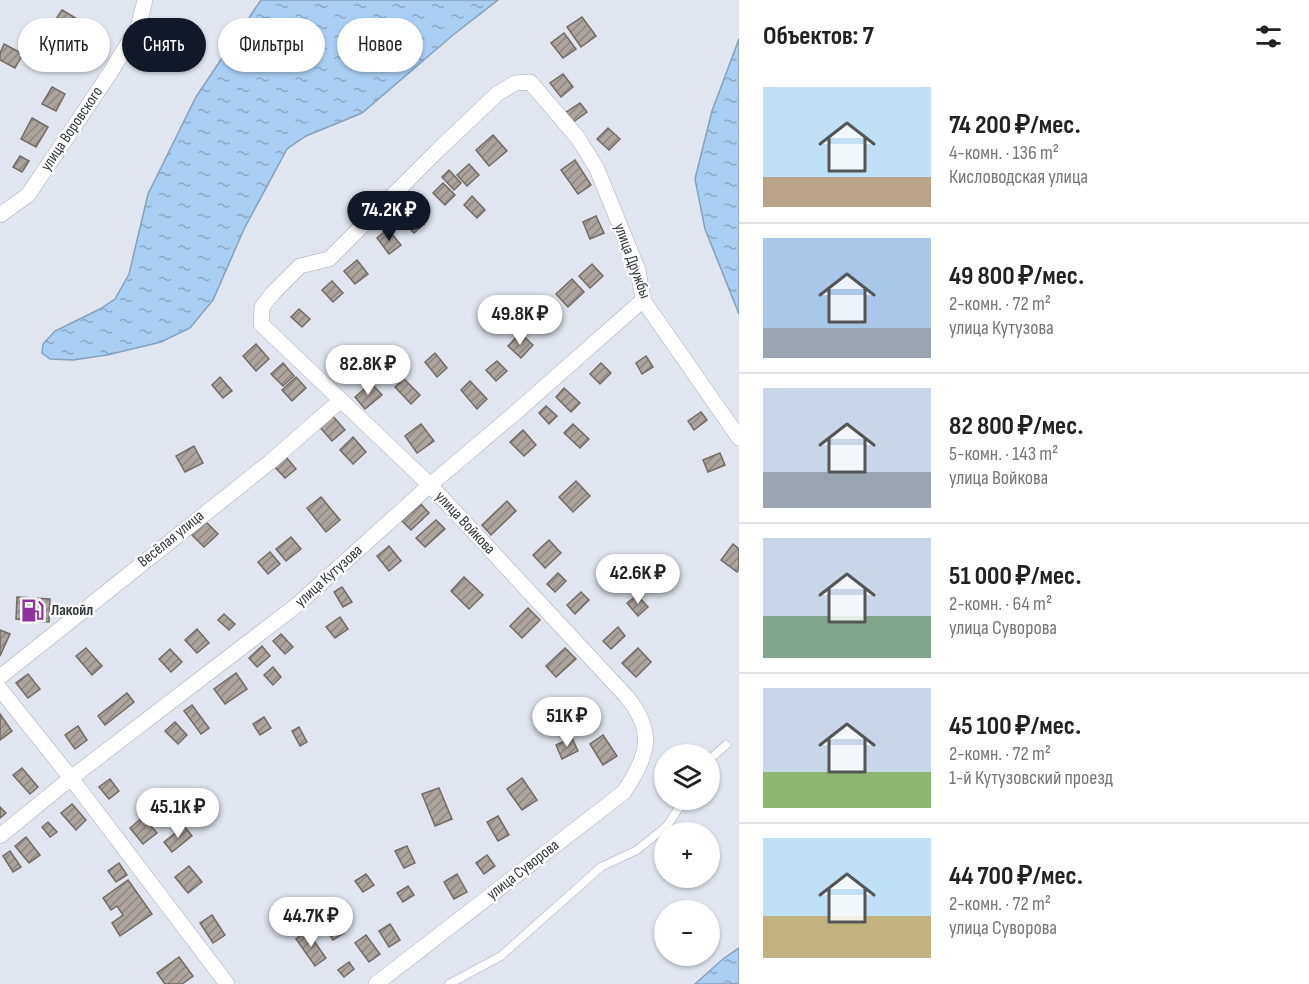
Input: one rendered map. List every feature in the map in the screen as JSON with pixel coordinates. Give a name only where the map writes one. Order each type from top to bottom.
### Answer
[{"type":"street","name":"улица Воровского","points":[[0,215],[28,195],[53,158],[138,27],[145,0]]},
{"type":"street","name":"улица Дружбы","points":[[261,324],[262,307],[300,266],[329,259],[497,94],[515,83],[530,82],[578,138],[597,169],[638,270],[644,300],[739,438]]},
{"type":"street","name":"улица Кутузова","points":[[0,836],[71,778],[297,605],[430,485],[644,300]]},
{"type":"street","name":"улица Войкова","points":[[261,324],[430,485],[627,697],[638,711],[647,739]]},
{"type":"street","name":"Весёлая улица","points":[[0,677],[270,462],[341,399]]},
{"type":"street","points":[[0,689],[71,778],[226,984]]},
{"type":"street","name":"улица Суворова","points":[[376,984],[624,792],[638,771],[647,739]]},
{"type":"lane","points":[[720,750],[726,745]]},
{"type":"lane","points":[[449,984],[501,956],[601,867],[638,849],[667,826],[677,810]]},
{"type":"water","points":[[261,0],[498,0],[423,61],[423,18],[337,18],[337,72],[410,72],[362,113],[306,136],[287,149],[244,229],[213,300],[190,328],[161,342],[107,355],[73,360],[50,359],[42,353],[43,344],[55,331],[115,299],[129,274],[148,194],[196,97],[218,64],[218,72],[325,72],[325,18],[249,18]]},
{"type":"water","points":[[739,39],[739,314],[705,229],[695,179],[712,111]]},
{"type":"water","points":[[739,948],[739,984],[695,984],[715,966],[720,966],[723,959]]},
{"type":"building","points":[[62,10],[76,18],[57,18]]},
{"type":"building","points":[[582,17],[596,36],[581,47],[567,27]]},
{"type":"building","points":[[564,33],[576,49],[563,58],[551,43]]},
{"type":"building","points":[[4,44],[18,51],[18,63],[15,68],[0,60]]},
{"type":"building","points":[[563,74],[573,87],[561,97],[550,83]]},
{"type":"building","points":[[52,87],[65,94],[56,111],[42,104]]},
{"type":"building","points":[[580,103],[587,112],[572,123],[565,113]]},
{"type":"building","points":[[32,118],[48,127],[36,147],[21,139]]},
{"type":"building","points":[[608,128],[620,139],[609,150],[597,139]]},
{"type":"building","points":[[493,135],[507,151],[489,166],[476,150]]},
{"type":"building","points":[[20,156],[29,161],[22,172],[13,167]]},
{"type":"building","points":[[575,160],[591,185],[578,194],[561,170]]},
{"type":"building","points":[[469,164],[479,175],[467,186],[457,175]]},
{"type":"building","points":[[449,170],[461,183],[454,190],[442,177]]},
{"type":"building","points":[[443,183],[455,195],[445,205],[433,193]]},
{"type":"building","points":[[472,196],[485,210],[477,218],[464,205]]},
{"type":"building","points":[[410,209],[424,224],[414,233],[400,218]]},
{"type":"building","points":[[596,216],[604,233],[590,239],[583,222]]},
{"type":"building","points":[[388,229],[401,245],[389,254],[377,238]]},
{"type":"building","points":[[357,260],[368,274],[355,284],[344,271]]},
{"type":"building","points":[[592,264],[603,276],[590,288],[579,276]]},
{"type":"building","points":[[572,279],[584,292],[568,307],[556,294]]},
{"type":"building","points":[[332,281],[343,293],[333,302],[322,290]]},
{"type":"building","points":[[299,309],[310,319],[302,327],[291,317]]},
{"type":"building","points":[[546,309],[558,319],[546,333],[534,323]]},
{"type":"building","points":[[520,333],[533,345],[521,358],[508,346]]},
{"type":"building","points":[[256,344],[269,359],[256,371],[243,356]]},
{"type":"building","points":[[435,353],[447,368],[437,377],[425,362]]},
{"type":"building","points":[[646,356],[653,367],[642,374],[636,363]]},
{"type":"building","points":[[497,361],[507,371],[496,381],[486,370]]},
{"type":"building","points":[[283,363],[294,376],[283,386],[271,374]]},
{"type":"building","points":[[601,363],[611,373],[600,384],[590,374]]},
{"type":"building","points":[[220,377],[232,391],[223,398],[212,385]]},
{"type":"building","points":[[296,377],[306,388],[292,401],[282,390]]},
{"type":"building","points":[[404,379],[420,395],[411,404],[395,387]]},
{"type":"building","points":[[470,381],[487,399],[477,409],[461,390]]},
{"type":"building","points":[[371,383],[382,395],[365,409],[355,397]]},
{"type":"building","points":[[564,388],[580,403],[571,412],[556,397]]},
{"type":"building","points":[[546,406],[557,416],[549,424],[539,413]]},
{"type":"building","points":[[701,412],[707,420],[694,430],[688,421]]},
{"type":"building","points":[[331,414],[345,430],[332,441],[318,425]]},
{"type":"building","points":[[421,424],[434,441],[417,453],[405,436]]},
{"type":"building","points":[[573,424],[589,439],[580,448],[564,433]]},
{"type":"building","points":[[523,430],[536,445],[524,456],[510,442]]},
{"type":"building","points":[[353,437],[366,452],[353,464],[340,450]]},
{"type":"building","points":[[194,446],[203,463],[185,472],[176,456]]},
{"type":"building","points":[[720,453],[725,465],[708,472],[703,460]]},
{"type":"building","points":[[286,457],[296,469],[285,478],[274,466]]},
{"type":"building","points":[[576,481],[590,496],[573,512],[559,497]]},
{"type":"building","points":[[321,497],[340,520],[326,532],[307,508]]},
{"type":"building","points":[[507,501],[516,511],[491,535],[482,525]]},
{"type":"building","points":[[421,504],[429,513],[411,530],[402,521]]},
{"type":"building","points":[[436,520],[445,529],[425,547],[416,538]]},
{"type":"building","points":[[205,521],[218,534],[204,547],[191,534]]},
{"type":"building","points":[[291,537],[301,549],[286,561],[276,549]]},
{"type":"building","points":[[549,540],[561,553],[545,568],[533,555]]},
{"type":"building","points":[[733,544],[739,549],[737,572],[721,560]]},
{"type":"building","points":[[389,546],[401,561],[389,571],[377,556]]},
{"type":"building","points":[[270,552],[280,564],[268,574],[258,562]]},
{"type":"building","points":[[558,573],[566,581],[555,592],[547,584]]},
{"type":"building","points":[[464,577],[483,595],[469,609],[451,591]]},
{"type":"building","points":[[342,587],[352,602],[343,607],[334,592]]},
{"type":"building","points":[[581,592],[589,600],[575,614],[567,605]]},
{"type":"building","points":[[637,595],[648,607],[638,616],[627,603]]},
{"type":"building","points":[[17,597],[50,599],[49,622],[16,619]]},
{"type":"building","points":[[528,608],[540,620],[522,638],[510,626]]},
{"type":"building","points":[[224,614],[235,624],[229,630],[218,620]]},
{"type":"building","points":[[340,617],[348,629],[335,638],[326,627]]},
{"type":"building","points":[[618,627],[625,636],[611,649],[603,641]]},
{"type":"building","points":[[197,629],[209,643],[197,653],[185,640]]},
{"type":"building","points":[[0,630],[10,634],[0,656]]},
{"type":"building","points":[[281,634],[293,647],[285,654],[273,641]]},
{"type":"building","points":[[262,646],[270,656],[257,667],[249,658]]},
{"type":"building","points":[[86,648],[102,666],[92,675],[76,656]]},
{"type":"building","points":[[565,648],[576,659],[556,677],[546,666]]},
{"type":"building","points":[[638,648],[651,662],[636,677],[622,663]]},
{"type":"building","points":[[170,649],[182,662],[171,672],[159,659]]},
{"type":"building","points":[[273,667],[281,677],[273,685],[264,675]]},
{"type":"building","points":[[236,673],[247,689],[225,704],[214,689]]},
{"type":"building","points":[[28,674],[40,689],[28,698],[16,683]]},
{"type":"building","points":[[127,693],[134,702],[105,725],[98,716]]},
{"type":"building","points":[[192,705],[209,728],[201,734],[184,711]]},
{"type":"building","points":[[0,714],[12,731],[0,740]]},
{"type":"building","points":[[264,717],[271,728],[260,735],[253,724]]},
{"type":"building","points":[[175,722],[187,735],[178,744],[165,731]]},
{"type":"building","points":[[78,726],[87,740],[75,749],[65,735]]},
{"type":"building","points":[[299,727],[307,742],[300,746],[292,731]]},
{"type":"building","points":[[603,735],[617,756],[603,765],[590,744]]},
{"type":"building","points":[[572,738],[578,751],[562,759],[556,745]]},
{"type":"building","points":[[22,768],[38,787],[30,794],[13,775]]},
{"type":"building","points":[[522,778],[537,800],[522,810],[507,789]]},
{"type":"building","points":[[110,779],[119,791],[109,799],[99,787]]},
{"type":"building","points":[[439,788],[452,819],[435,826],[422,794]]},
{"type":"building","points":[[72,804],[86,820],[76,830],[61,813]]},
{"type":"building","points":[[0,807],[6,813],[0,818]]},
{"type":"building","points":[[498,816],[509,835],[498,841],[487,822]]},
{"type":"building","points":[[143,817],[157,833],[143,844],[130,828]]},
{"type":"building","points":[[48,822],[57,832],[50,837],[42,827]]},
{"type":"building","points":[[184,826],[192,836],[172,852],[164,842]]},
{"type":"building","points":[[26,837],[40,855],[29,863],[15,846]]},
{"type":"building","points":[[407,846],[415,863],[404,868],[395,851]]},
{"type":"building","points":[[10,851],[21,867],[13,872],[3,856]]},
{"type":"building","points":[[487,855],[495,866],[484,874],[476,863]]},
{"type":"building","points":[[119,863],[127,875],[116,882],[108,871]]},
{"type":"building","points":[[189,866],[202,882],[188,893],[175,877]]},
{"type":"building","points":[[366,874],[374,885],[363,892],[355,881]]},
{"type":"building","points":[[457,874],[467,892],[454,899],[444,882]]},
{"type":"building","points":[[128,880],[152,914],[120,936],[112,923],[123,915],[117,906],[111,910],[103,898]]},
{"type":"building","points":[[408,886],[414,895],[403,902],[397,893]]},
{"type":"building","points":[[332,914],[344,933],[333,940],[321,922]]},
{"type":"building","points":[[212,915],[225,935],[213,943],[200,923]]},
{"type":"building","points":[[390,924],[400,940],[389,947],[379,931]]},
{"type":"building","points":[[307,931],[326,958],[315,966],[296,939]]},
{"type":"building","points":[[366,935],[380,954],[369,962],[355,943]]},
{"type":"building","points":[[179,957],[193,976],[182,984],[165,984],[157,973]]},
{"type":"building","points":[[349,962],[354,969],[344,977],[338,970]]},
{"type":"place","name":"Лакойл","points":[[33,610]]}]
